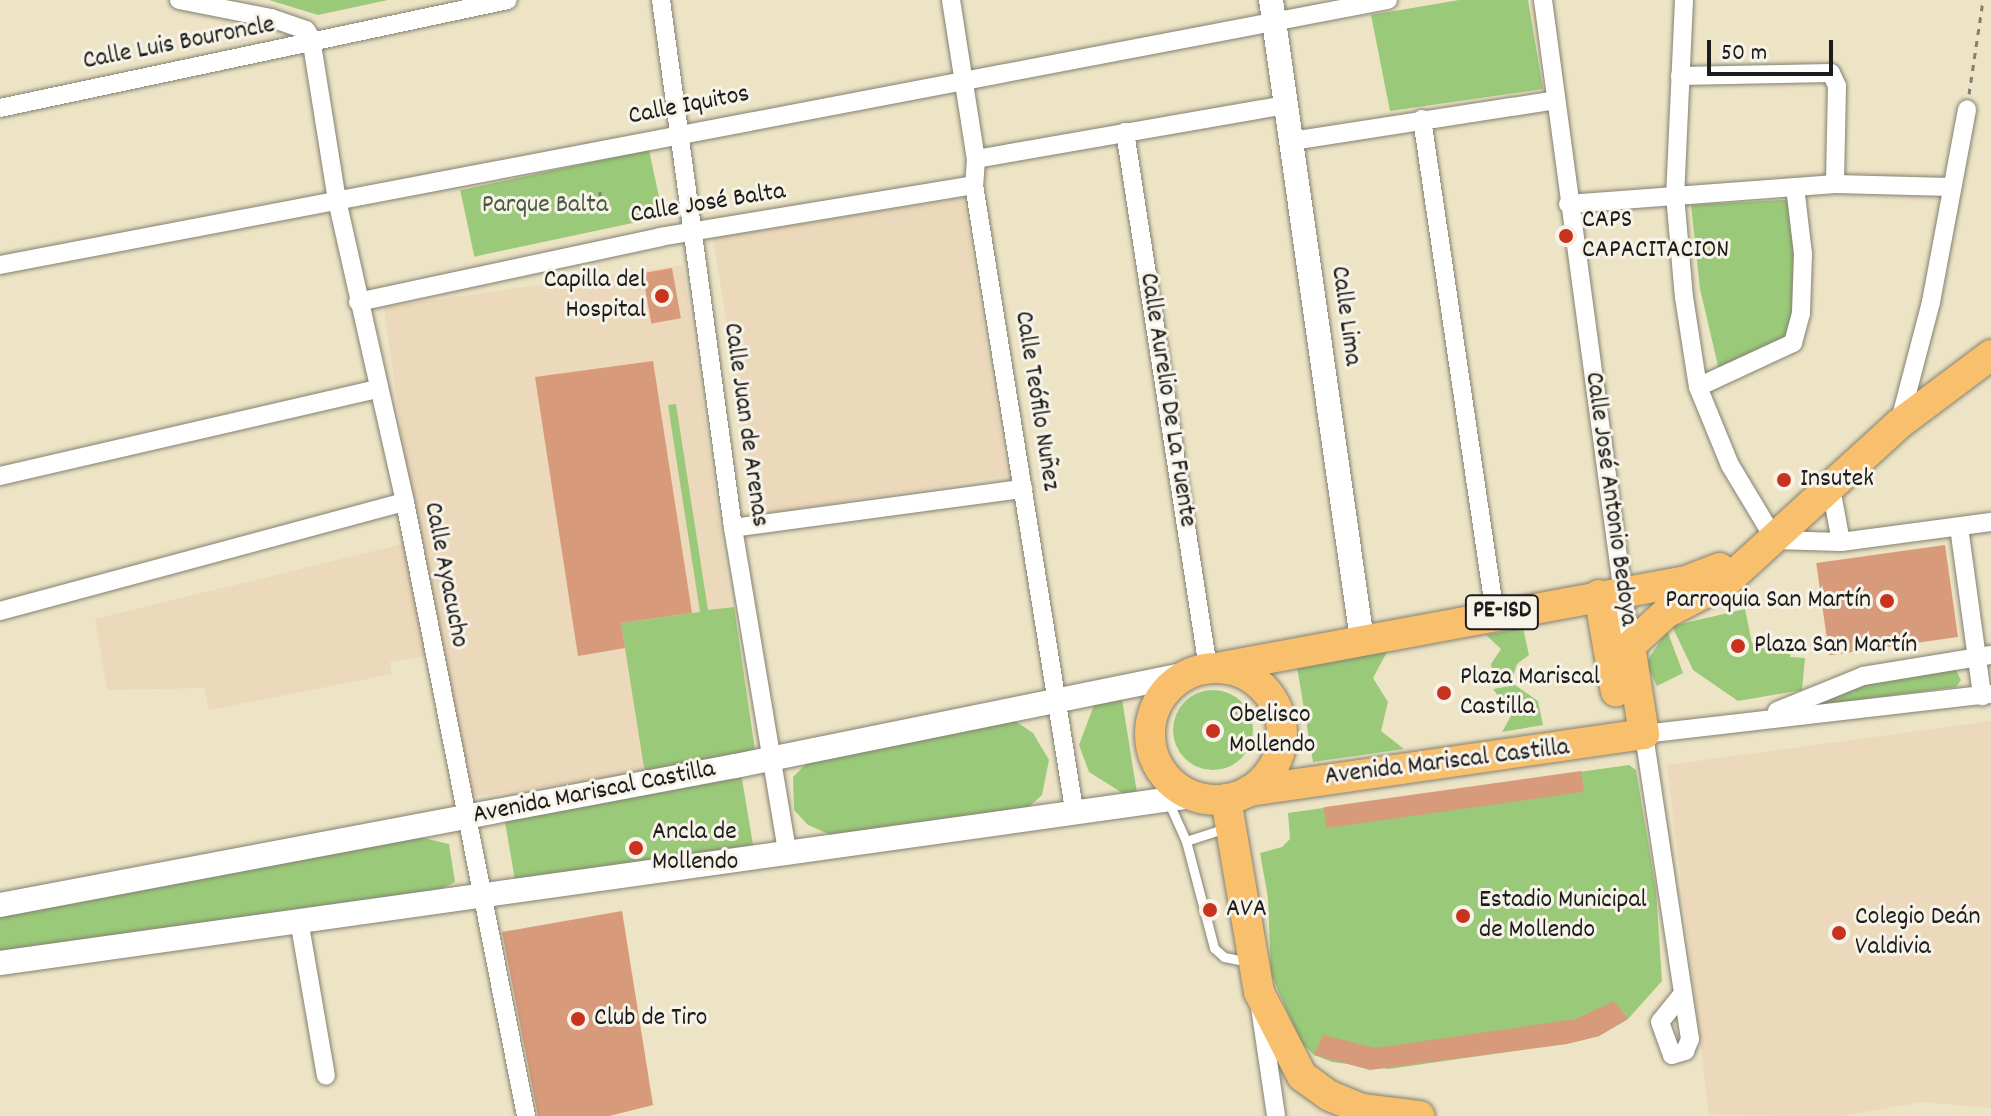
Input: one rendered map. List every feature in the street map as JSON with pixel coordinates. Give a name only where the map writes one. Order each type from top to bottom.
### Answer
[{"type":"main road","points":[[1630,646],[1666,613],[1726,582],[1899,424],[1991,355]]},
{"type":"main road","name":"Avenida Mariscal Castilla","points":[[1206,669],[1686,581],[1775,540]]},
{"type":"main road","points":[[1611,593],[1634,736]]},
{"type":"main road","name":"Calle José Antonio Bedoya","points":[[1630,646],[1634,736]]},
{"type":"main road","points":[[1235,806],[1180,797],[1161,771],[1150,733],[1159,700],[1206,669],[1260,685],[1281,721],[1279,755],[1235,806],[1259,992],[1302,1076],[1330,1096],[1363,1109],[1420,1116]]},
{"type":"main road","name":"Avenida Mariscal Castilla","points":[[1235,806],[1634,736]]},
{"type":"street","points":[[179,0],[292,25],[306,30],[312,44]]},
{"type":"street","name":"Calle Luis Bouroncle","points":[[0,108],[312,44],[415,8],[508,0]]},
{"type":"street","name":"Calle Juan de Arenas","points":[[661,0],[733,528],[788,855]]},
{"type":"street","name":"Calle Teófilo Nuñez","points":[[951,0],[976,159],[974,185],[1074,809]]},
{"type":"street","name":"Calle Iquitos","points":[[0,265],[963,78],[1272,10],[1388,0]]},
{"type":"street","name":"Calle José Antonio Bedoya","points":[[1543,0],[1611,593],[1630,646]]},
{"type":"street","points":[[1684,0],[1675,195],[1698,387],[1730,465],[1775,540]]},
{"type":"street","name":"Calle Lima","points":[[1272,10],[1362,640]]},
{"type":"street","name":"Calle Ayacucho","points":[[312,44],[337,200],[377,389],[405,502],[526,1116]]},
{"type":"street","points":[[1680,76],[1831,73],[1837,86],[1835,184]]},
{"type":"street","points":[[1292,141],[1556,100]]},
{"type":"street","points":[[976,159],[1284,105]]},
{"type":"street","points":[[1899,424],[1931,302],[1950,187],[1967,109]]},
{"type":"street","points":[[1422,119],[1495,614]]},
{"type":"street","name":"Calle Aurelio De La Fuente","points":[[1125,132],[1206,669]]},
{"type":"street","points":[[1568,204],[1835,184],[1950,187]]},
{"type":"street","name":"Calle José Balta","points":[[358,302],[529,262],[974,185]]},
{"type":"street","points":[[1698,387],[1793,343],[1801,313],[1803,254],[1795,187]]},
{"type":"street","points":[[0,476],[377,389]]},
{"type":"street","points":[[1831,488],[1841,542]]},
{"type":"street","points":[[733,528],[1023,489]]},
{"type":"street","points":[[0,611],[405,502]]},
{"type":"street","name":"Avenida Mariscal Castilla","points":[[1775,540],[1841,542],[1991,522]]},
{"type":"street","points":[[1634,736],[1759,717],[1987,695],[1985,656],[1959,527]]},
{"type":"street","points":[[1759,717],[1863,676],[1985,656]]},
{"type":"street","name":"Avenida Mariscal Castilla","points":[[0,905],[465,818],[1206,669]]},
{"type":"street","name":"Calle José Antonio Bedoya","points":[[1634,736],[1681,996]]},
{"type":"street","points":[[0,963],[299,920],[485,899],[1074,809],[1180,797]]},
{"type":"street","points":[[299,920],[326,1076]]},
{"type":"street","points":[[1259,992],[1276,1116]]},
{"type":"lane","points":[[1180,797],[1186,841],[1214,948],[1224,957],[1253,962]]},
{"type":"lane","points":[[1186,841],[1235,806]]},
{"type":"path","points":[[1967,109],[1983,0]]},
{"type":"path","points":[[600,188],[600,197]]},
{"type":"shaded area","points":[[963,198],[1007,476],[757,515],[713,238]]},
{"type":"shaded area","points":[[683,265],[752,757],[453,799],[384,307]]},
{"type":"shaded area","points":[[407,543],[430,655],[390,662],[392,674],[209,710],[204,688],[107,690],[95,619]]},
{"type":"shaded area","name":"Colegio Deán Valdivia","points":[[1991,721],[1991,1108],[1923,1102],[1841,1116],[1709,1115],[1667,765]]},
{"type":"green space","points":[[269,0],[388,0],[318,15]]},
{"type":"green space","points":[[1459,0],[1528,0],[1543,89],[1390,111],[1371,15]]},
{"type":"green space","name":"Parque Balta","points":[[649,150],[663,217],[474,257],[460,190]]},
{"type":"green space","points":[[1799,199],[1791,343],[1719,370],[1700,289],[1691,205]]},
{"type":"green space","points":[[676,404],[708,610],[734,607],[756,757],[645,774],[621,623],[700,612],[668,405]]},
{"type":"green space","points":[[1745,609],[1752,643],[1794,637],[1790,657],[1805,658],[1802,690],[1738,701],[1693,670],[1672,626]]},
{"type":"green space","points":[[1523,628],[1529,655],[1517,664],[1513,676],[1493,680],[1491,664],[1501,649],[1486,635]]},
{"type":"green space","points":[[1667,630],[1683,673],[1657,686],[1646,663]]},
{"type":"green space","points":[[1388,650],[1373,678],[1388,702],[1381,731],[1404,749],[1313,762],[1297,667]]},
{"type":"green space","points":[[1955,668],[1961,680],[1956,687],[1813,706],[1866,682]]},
{"type":"green space","points":[[1515,685],[1538,701],[1543,725],[1502,732],[1512,714],[1493,689]]},
{"type":"green space","points":[[1213,690],[1228,693],[1241,702],[1250,715],[1253,730],[1250,745],[1241,758],[1228,767],[1213,770],[1198,767],[1185,758],[1176,745],[1173,730],[1176,715],[1185,702],[1198,693]]},
{"type":"green space","points":[[1121,693],[1137,793],[1124,794],[1089,772],[1079,745],[1094,705]]},
{"type":"green space","points":[[1008,716],[1033,733],[1049,760],[1042,795],[1023,812],[831,835],[808,825],[794,810],[793,777],[808,762]]},
{"type":"green space","name":"Estadio Municipal de Mollendo","points":[[1629,765],[1636,770],[1656,890],[1662,981],[1628,1019],[1599,1036],[1570,1043],[1389,1069],[1332,1062],[1314,1055],[1301,1042],[1271,974],[1268,898],[1260,853],[1282,847],[1290,839],[1288,813]]},
{"type":"green space","points":[[740,767],[753,845],[515,880],[504,816]]},
{"type":"green space","points":[[419,837],[449,844],[455,882],[437,891],[0,955],[0,913]]},
{"type":"building","name":"Capilla del Hospital","points":[[672,268],[681,318],[651,323],[642,273]]},
{"type":"building","points":[[653,361],[692,613],[621,623],[625,648],[578,656],[535,377]]},
{"type":"building","name":"Parroquia San Martín","points":[[1945,545],[1958,637],[1829,655],[1816,563]]},
{"type":"building","points":[[1581,771],[1584,792],[1326,828],[1324,807]]},
{"type":"building","name":"Club de Tiro","points":[[622,911],[653,1105],[609,1116],[538,1116],[502,932]]},
{"type":"building","points":[[1614,1001],[1628,1019],[1599,1036],[1567,1044],[1370,1070],[1314,1055],[1323,1035],[1375,1048],[1576,1019]]},
{"type":"place","name":"CAPS CAPACITACION","points":[[1566,236]]},
{"type":"place","name":"Capilla del Hospital","points":[[662,296]]},
{"type":"place","name":"Insutek","points":[[1784,480]]},
{"type":"place","name":"Parroquia San Martín","points":[[1887,601]]},
{"type":"place","name":"Plaza San Martín","points":[[1738,646]]},
{"type":"place","name":"Plaza Mariscal Castilla","points":[[1444,693]]},
{"type":"place","name":"Obelisco Mollendo","points":[[1213,731]]},
{"type":"place","name":"Ancla de Mollendo","points":[[636,848]]},
{"type":"place","name":"AVA","points":[[1210,910]]},
{"type":"place","name":"Estadio Municipal de Mollendo","points":[[1463,916]]},
{"type":"place","name":"Colegio Deán Valdivia","points":[[1839,933]]},
{"type":"place","name":"Club de Tiro","points":[[578,1019]]}]
